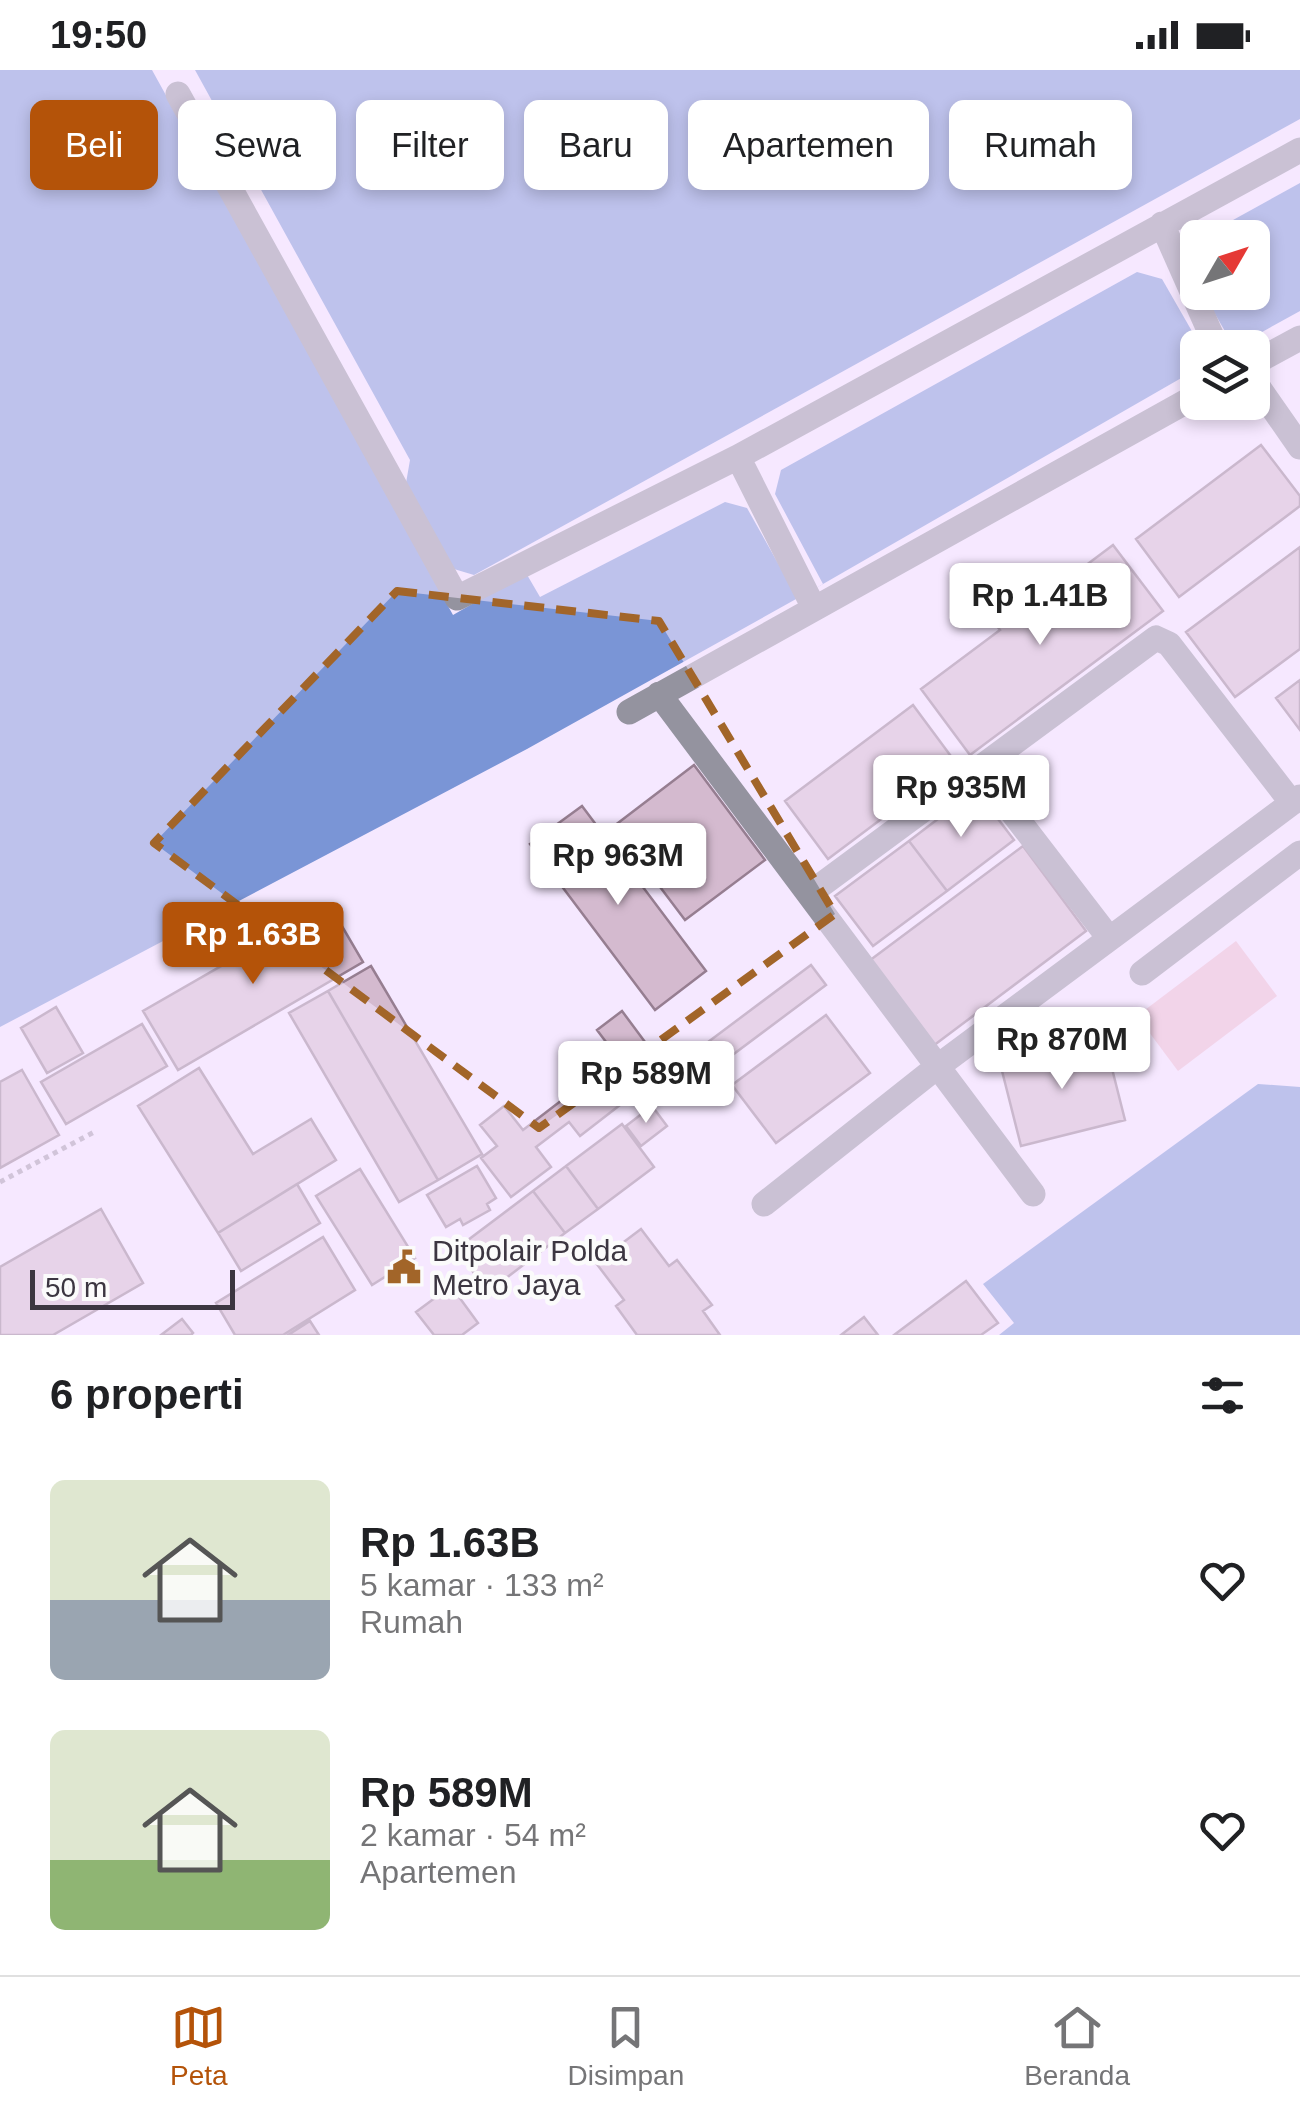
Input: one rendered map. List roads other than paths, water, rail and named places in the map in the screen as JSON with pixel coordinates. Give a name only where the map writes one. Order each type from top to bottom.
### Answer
[{"type":"lane","points":[[178,94],[457,598],[738,457],[1300,150]]},
{"type":"lane","points":[[1162,224],[1209,330]]},
{"type":"lane","points":[[1270,354],[1300,338]]},
{"type":"lane","points":[[1270,404],[1300,447]]},
{"type":"lane","points":[[629,712],[1180,405]]},
{"type":"lane","points":[[738,457],[814,608]]},
{"type":"lane","points":[[764,1204],[937,1067],[1296,800],[1168,644],[1156,638],[809,894]]},
{"type":"lane","points":[[659,694],[1033,1194]]},
{"type":"lane","points":[[979,769],[1109,938]]},
{"type":"lane","points":[[1142,973],[1300,853]]},
{"type":"water","points":[[0,70],[1300,70],[1300,311],[1266,330],[1180,330],[1180,379],[527,749],[0,1027]]},
{"type":"water","points":[[1258,1084],[1300,1087],[1300,1335],[999,1335],[1014,1323],[983,1284]]},
{"type":"place","name":"Ditpolair Polda Metro Jaya","points":[[404,1267]]}]
